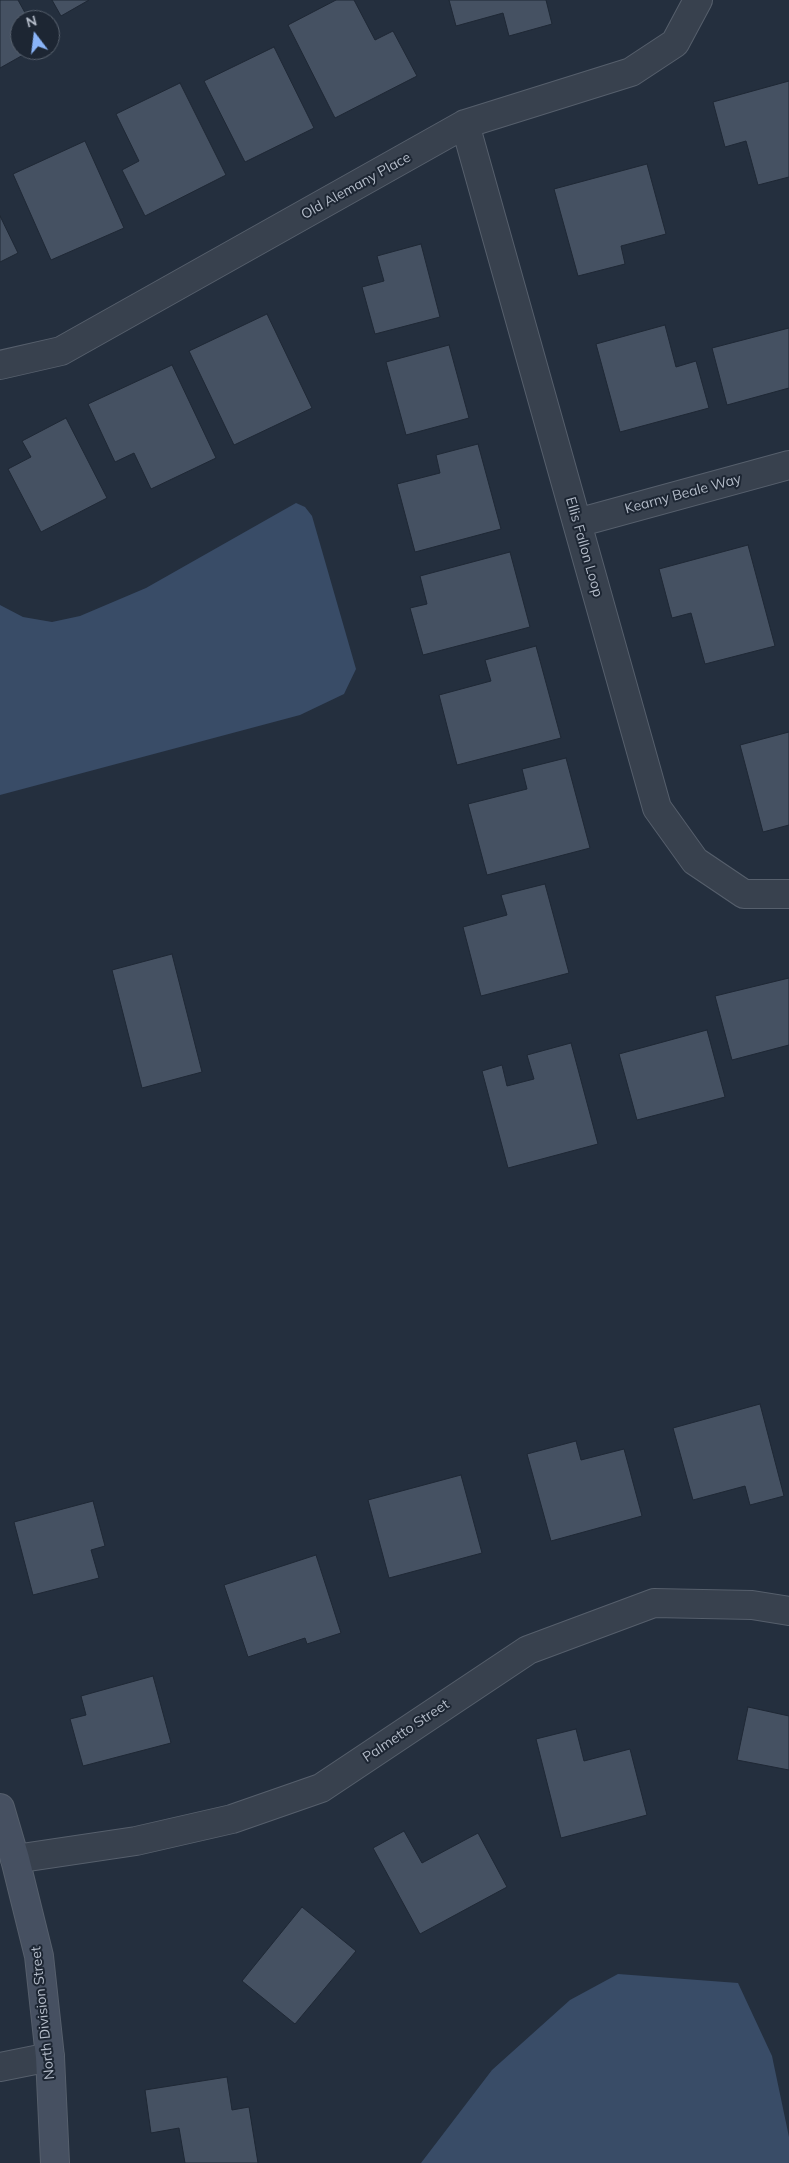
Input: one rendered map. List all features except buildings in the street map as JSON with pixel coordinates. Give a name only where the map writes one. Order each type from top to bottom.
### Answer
[{"type":"street","name":"Old Alemany Place","points":[[0,365],[61,351],[465,124],[631,72],[675,43],[698,0]]},
{"type":"street","name":"Ellis Fallon Loop","points":[[465,124],[658,808],[694,861],[744,894],[789,894]]},
{"type":"street","name":"Kearny Beale Way","points":[[577,523],[789,465]]},
{"type":"street","name":"Palmetto Street","points":[[16,1860],[136,1841],[232,1819],[321,1788],[528,1650],[654,1603],[752,1605],[789,1612]]},
{"type":"street","name":"North Division Street","points":[[0,1808],[16,1860],[39,1956],[50,2057],[54,2163]]},
{"type":"street","points":[[0,2067],[50,2057]]},
{"type":"water","points":[[296,503],[305,507],[312,516],[356,669],[344,694],[300,715],[0,795],[0,605],[23,617],[52,622],[80,616],[146,588]]},
{"type":"water","points":[[618,1974],[738,1983],[772,2056],[789,2137],[789,2163],[421,2163],[492,2070],[570,2000]]}]
